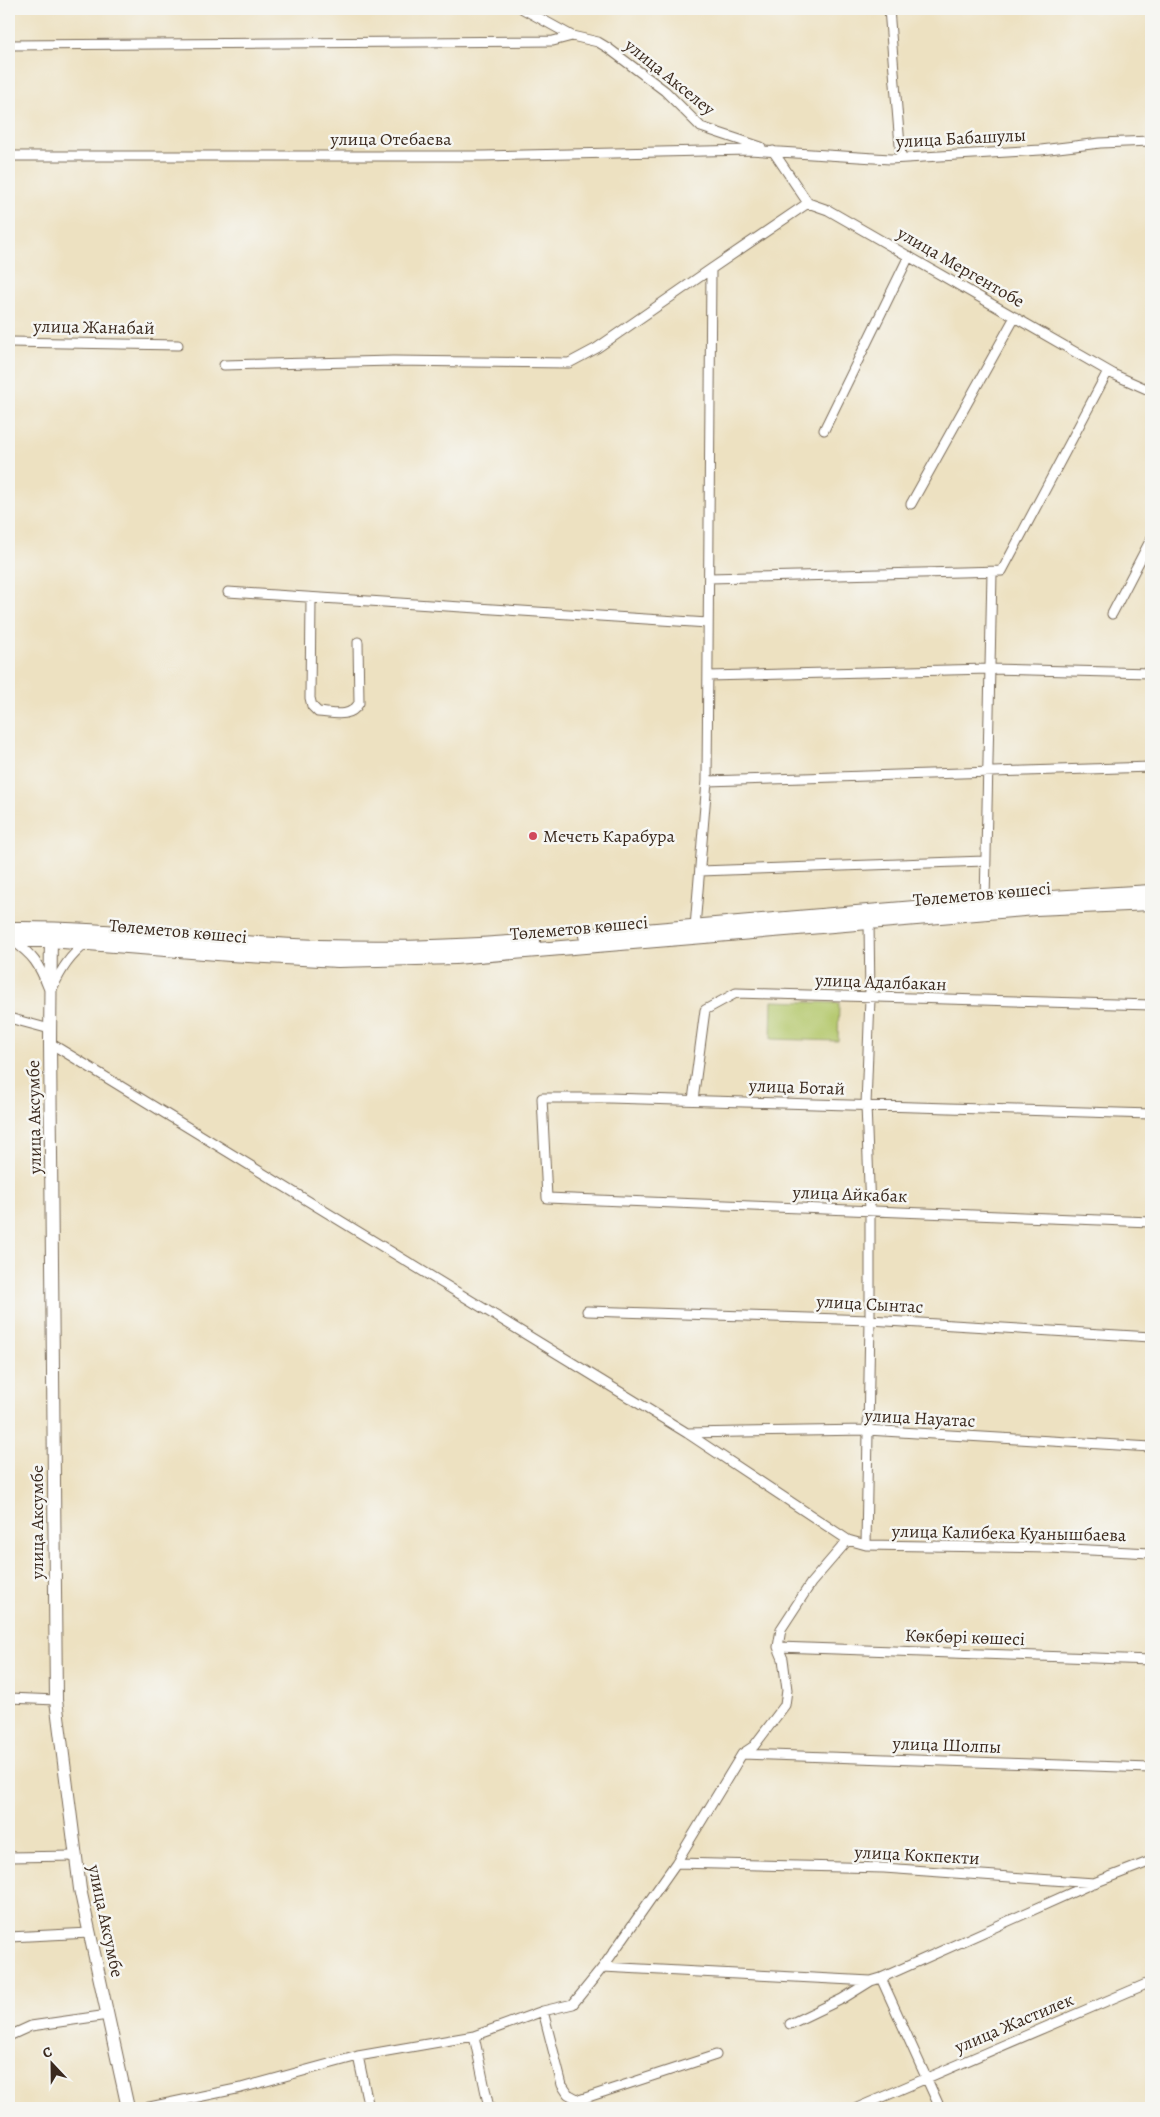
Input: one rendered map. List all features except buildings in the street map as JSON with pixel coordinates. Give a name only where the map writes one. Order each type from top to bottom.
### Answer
[{"type":"main road","name":"Төлеметов көшесі","points":[[51,934],[88,942],[230,954],[338,960],[446,958],[868,923],[985,902],[1151,892]]},
{"type":"main road","name":"Төлеметов көшесі","points":[[10,937],[51,934],[261,945],[383,948],[472,946],[695,927],[938,911],[1151,903]]},
{"type":"main road","name":"улица Аксумбе","points":[[51,934],[50,1043],[56,1700],[67,1777],[75,1856],[128,2108]]},
{"type":"street","name":"улица Акселеу","points":[[524,9],[572,36],[598,42],[608,48],[665,91],[701,127],[773,151]]},
{"type":"street","points":[[889,9],[901,158]]},
{"type":"street","points":[[9,45],[553,40],[572,36]]},
{"type":"street","name":"улица Бабашулы","points":[[773,151],[901,158],[1041,150],[1100,143],[1151,141]]},
{"type":"street","name":"улица Отебаева","points":[[9,156],[483,156],[682,150],[773,151]]},
{"type":"street","points":[[224,365],[393,361],[569,363],[597,348],[808,203],[773,151]]},
{"type":"street","name":"улица Мергентобе","points":[[808,203],[828,210],[1108,371],[1151,391]]},
{"type":"street","points":[[824,430],[909,256]]},
{"type":"street","points":[[695,927],[707,782],[711,270]]},
{"type":"street","points":[[911,504],[1015,317]]},
{"type":"street","name":"улица Жанабай","points":[[9,342],[178,345]]},
{"type":"street","points":[[709,578],[1002,571],[1108,371]]},
{"type":"street","points":[[1112,614],[1151,539]]},
{"type":"street","points":[[985,902],[992,572]]},
{"type":"street","points":[[228,592],[311,599],[708,623]]},
{"type":"street","points":[[311,599],[310,698],[312,706],[318,712],[346,714],[354,710],[358,703],[358,642]]},
{"type":"street","points":[[708,676],[989,669],[1151,674]]},
{"type":"street","points":[[707,782],[1151,767]]},
{"type":"street","points":[[700,871],[985,861]]},
{"type":"street","points":[[866,1545],[870,1320],[870,1211],[866,1105],[870,998],[868,923]]},
{"type":"street","points":[[10,937],[30,952],[38,963],[50,994]]},
{"type":"street","points":[[50,994],[64,964],[88,942]]},
{"type":"street","name":"улица Адалбакан","points":[[693,1100],[705,1010],[736,993],[1151,1005]]},
{"type":"street","points":[[9,1018],[50,1029]]},
{"type":"street","name":"улица Калибека Куанышбаева","points":[[50,1043],[687,1433],[848,1540],[866,1545],[1049,1548],[1151,1553]]},
{"type":"street","name":"улица Ботай","points":[[547,1198],[542,1098],[693,1100],[1151,1114]]},
{"type":"street","name":"улица Айкабак","points":[[547,1198],[1151,1222]]},
{"type":"street","name":"улица Сынтас","points":[[588,1311],[870,1320],[1151,1337]]},
{"type":"street","name":"улица Науатас","points":[[687,1433],[867,1430],[1151,1447]]},
{"type":"street","points":[[145,2108],[241,2088],[358,2056],[474,2036],[543,2011],[573,2004],[603,1967],[676,1863],[742,1754],[754,1746],[785,1705],[787,1690],[783,1660],[778,1647],[782,1629],[811,1583],[848,1540]]},
{"type":"street","name":"Көкбөрі көшесі","points":[[778,1647],[1151,1660]]},
{"type":"street","points":[[9,1698],[56,1700]]},
{"type":"street","name":"улица Шолпы","points":[[742,1754],[1151,1768]]},
{"type":"street","points":[[9,1857],[75,1856]]},
{"type":"street","name":"улица Кокпекти","points":[[676,1863],[884,1868],[1094,1883],[1151,1861]]},
{"type":"street","points":[[603,1967],[871,1980],[882,1978],[1094,1883]]},
{"type":"street","points":[[9,1937],[90,1933]]},
{"type":"street","points":[[882,1978],[940,2108]]},
{"type":"street","points":[[790,2024],[842,1999],[871,1980]]},
{"type":"street","name":"улица Жастилек","points":[[857,2108],[1151,1982]]},
{"type":"street","points":[[543,2011],[562,2085],[568,2094],[579,2100],[716,2055]]},
{"type":"street","points":[[9,2036],[31,2026],[108,2015]]},
{"type":"street","points":[[474,2036],[489,2108]]},
{"type":"street","points":[[358,2056],[369,2108]]},
{"type":"green space","points":[[772,1001],[839,1003],[838,1041],[771,1039]]},
{"type":"place","name":"Мечеть Карабура","points":[[533,836]]}]
